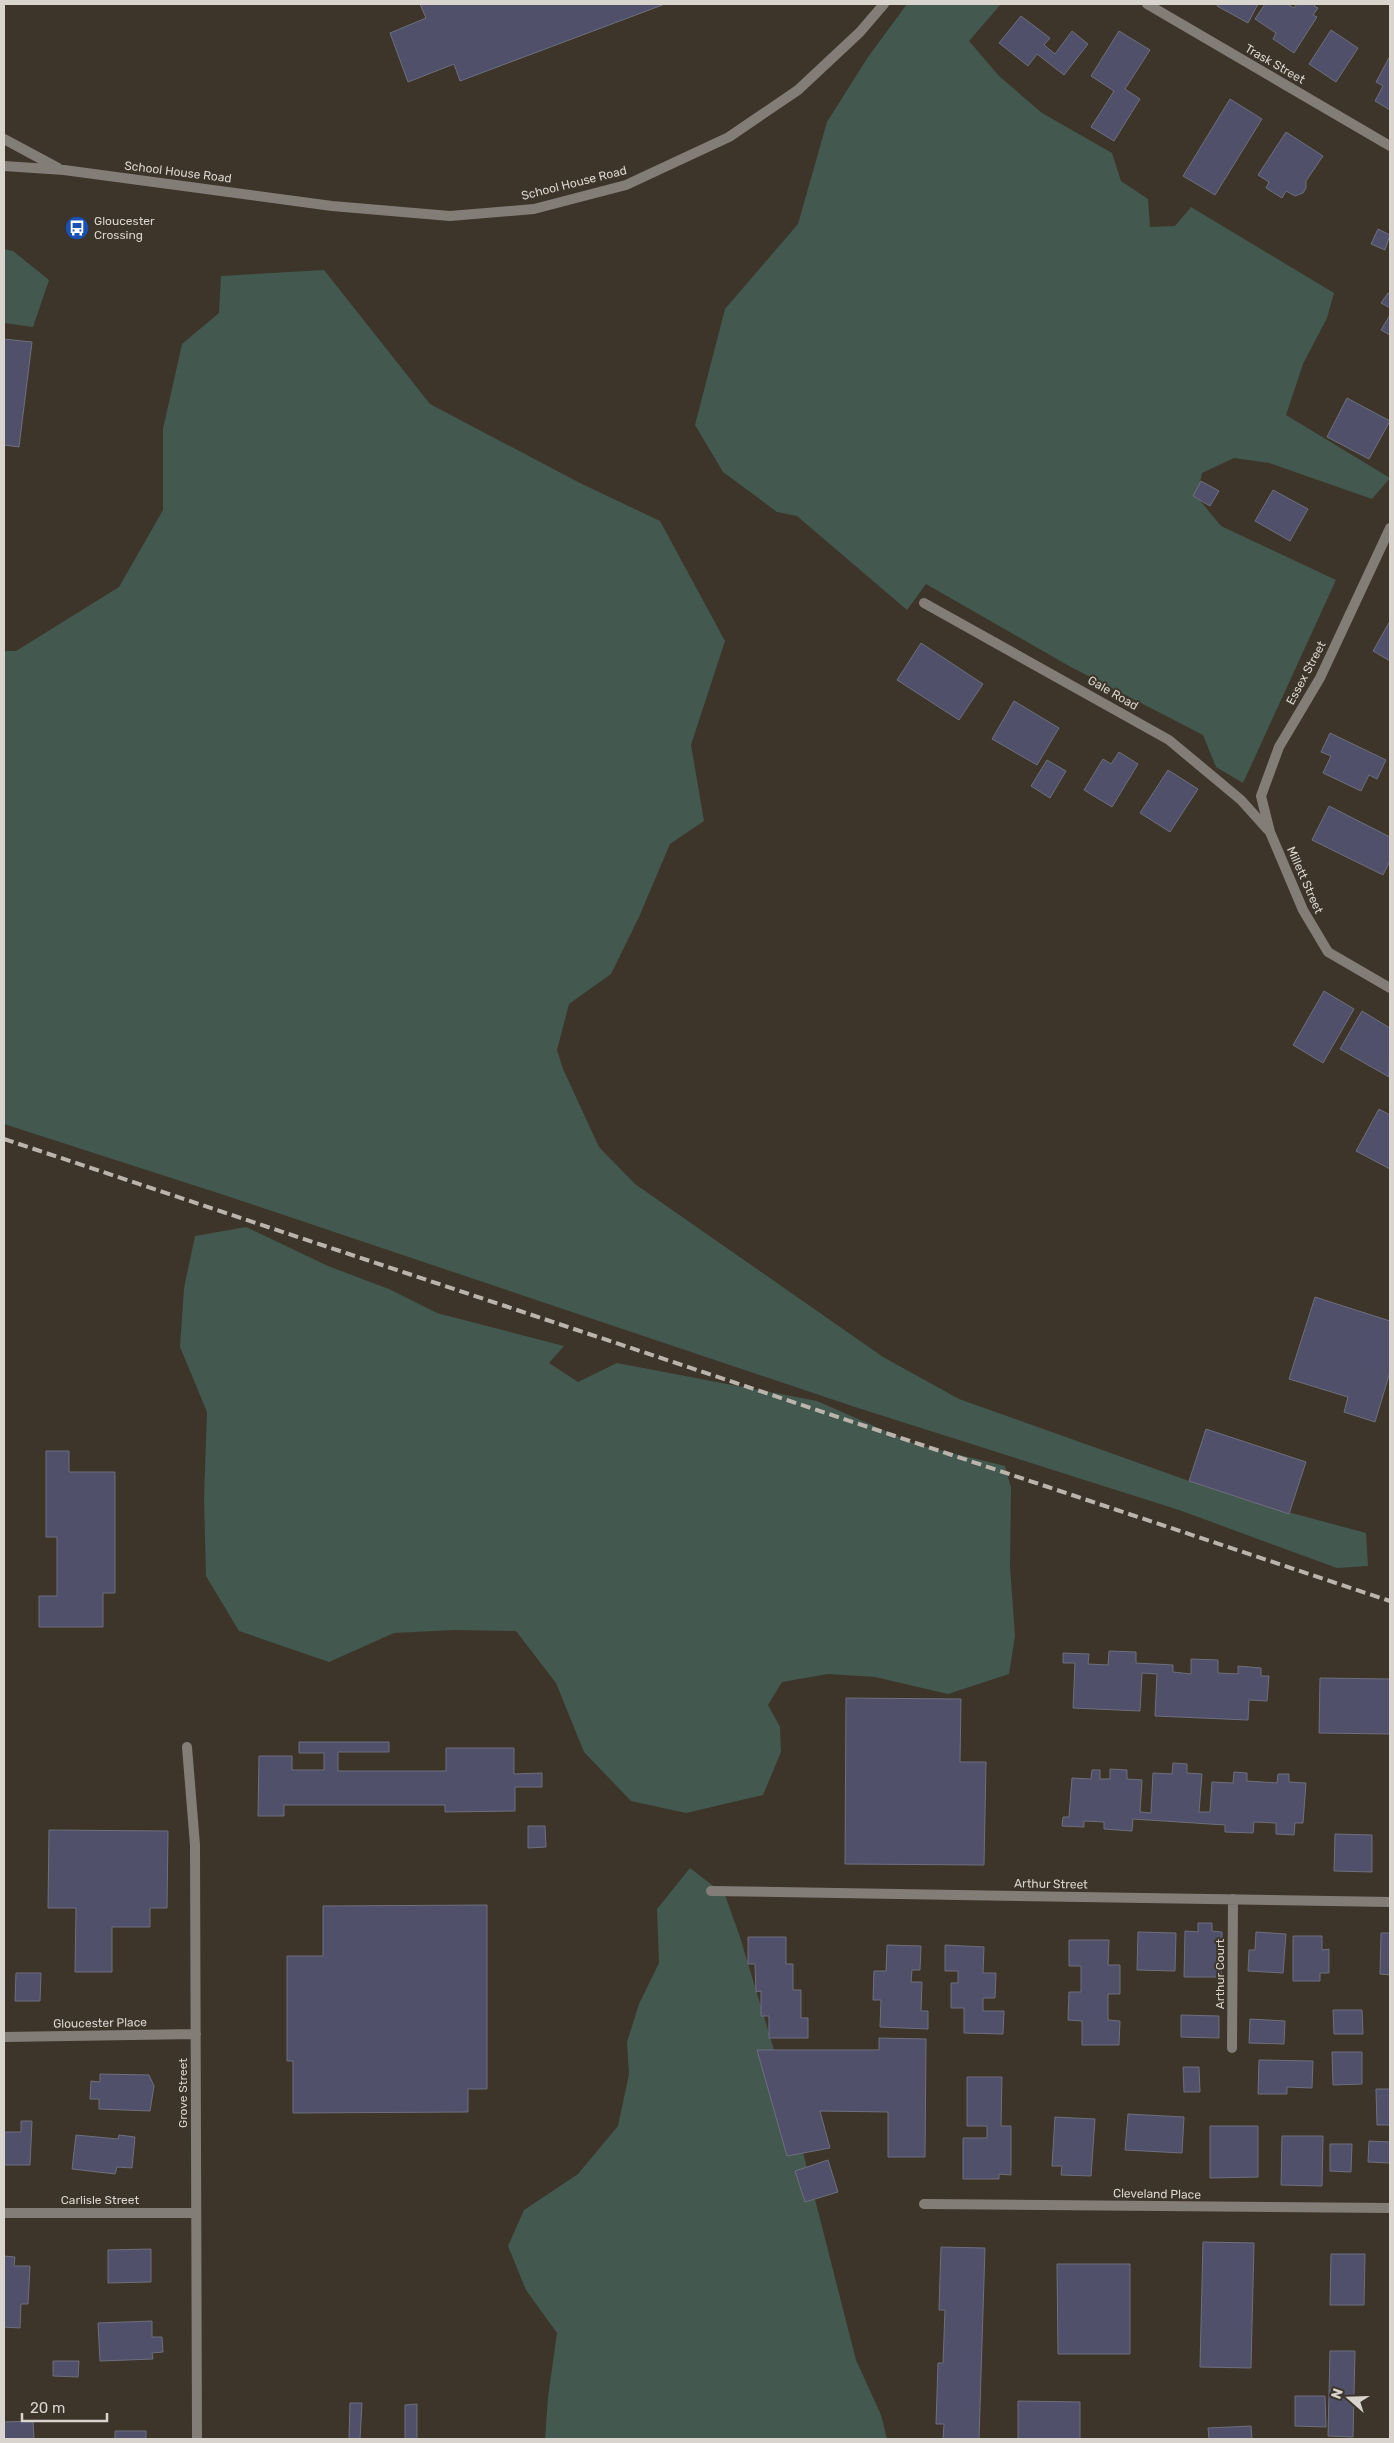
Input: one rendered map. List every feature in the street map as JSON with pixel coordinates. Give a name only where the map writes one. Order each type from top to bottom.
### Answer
[{"type":"street","name":"School House Road","points":[[4,166],[64,170],[332,206],[450,216],[534,209],[626,185],[730,137],[798,90],[860,32],[884,4]]},
{"type":"street","name":"Trask Street","points":[[1146,4],[1390,146]]},
{"type":"street","name":"School House Road","points":[[4,139],[64,170]]},
{"type":"street","name":"Essex Street","points":[[1270,832],[1261,796],[1279,747],[1320,678],[1390,528]]},
{"type":"street","name":"Gale Road","points":[[924,602],[1169,740],[1242,800],[1270,832]]},
{"type":"street","name":"Millett Street","points":[[1270,832],[1303,910],[1328,952],[1390,988]]},
{"type":"street","name":"Grove Street","points":[[187,1747],[195,1845],[197,2439]]},
{"type":"street","name":"Arthur Street","points":[[712,1891],[1390,1902]]},
{"type":"street","name":"Arthur Court","points":[[1232,2048],[1233,1899]]},
{"type":"street","name":"Gloucester Place","points":[[4,2037],[196,2034]]},
{"type":"street","name":"Cleveland Place","points":[[924,2204],[1390,2208]]},
{"type":"street","name":"Carlisle Street","points":[[4,2212],[196,2213]]},
{"type":"green space","points":[[907,4],[1001,4],[969,41],[999,76],[1042,113],[1112,153],[1121,181],[1148,199],[1150,227],[1175,226],[1191,207],[1334,293],[1327,318],[1303,364],[1286,415],[1390,478],[1372,499],[1269,463],[1234,458],[1202,473],[1197,497],[1221,526],[1336,580],[1243,783],[1216,767],[1203,735],[1069,666],[926,584],[907,610],[797,516],[777,512],[723,472],[695,425],[725,309],[798,224],[827,122],[868,57]]},
{"type":"green space","points":[[4,249],[13,251],[49,280],[33,327],[4,323]]},
{"type":"green space","points":[[324,270],[430,404],[580,483],[660,521],[725,641],[691,745],[704,821],[670,844],[639,917],[611,974],[569,1004],[557,1050],[563,1069],[599,1147],[635,1184],[883,1357],[959,1399],[1192,1482],[1288,1512],[1366,1533],[1368,1566],[1337,1568],[1179,1510],[858,1408],[224,1195],[4,1124],[4,651],[16,651],[119,587],[163,510],[163,429],[182,344],[219,313],[221,276]]},
{"type":"green space","points":[[246,1227],[328,1266],[389,1289],[437,1313],[564,1346],[549,1363],[578,1382],[617,1363],[817,1401],[915,1444],[1005,1466],[1011,1488],[1010,1567],[1015,1636],[1009,1674],[948,1694],[875,1677],[828,1674],[782,1682],[768,1705],[780,1727],[781,1752],[763,1795],[686,1813],[631,1801],[584,1752],[556,1683],[516,1631],[454,1630],[394,1633],[329,1662],[239,1631],[206,1576],[204,1499],[207,1412],[180,1347],[184,1288],[195,1236]]},
{"type":"green space","points":[[690,1868],[725,1895],[740,1937],[793,2113],[856,2360],[881,2415],[887,2439],[545,2439],[548,2397],[557,2333],[526,2290],[508,2246],[524,2210],[578,2174],[618,2126],[629,2074],[627,2042],[639,2004],[659,1963],[657,1909]]},
{"type":"building","points":[[420,4],[665,4],[460,81],[454,64],[408,82],[390,33],[426,18]]},
{"type":"building","points":[[1218,4],[1258,4],[1248,23],[1217,6]]},
{"type":"building","points":[[1265,4],[1287,4],[1294,8],[1297,4],[1316,4],[1314,6],[1318,8],[1313,15],[1317,17],[1294,53],[1273,39],[1276,33],[1255,19]]},
{"type":"building","points":[[1021,16],[1050,38],[1044,45],[1055,54],[1072,31],[1088,44],[1064,75],[1037,54],[1028,66],[999,43]]},
{"type":"building","points":[[1331,30],[1358,48],[1336,82],[1309,64]]},
{"type":"building","points":[[1119,31],[1150,50],[1125,89],[1140,99],[1114,141],[1091,127],[1114,91],[1091,76]]},
{"type":"building","points":[[1390,56],[1390,110],[1375,101],[1383,86],[1376,82]]},
{"type":"building","points":[[1230,99],[1262,119],[1215,195],[1183,176]]},
{"type":"building","points":[[1286,132],[1323,156],[1306,181],[1306,188],[1303,193],[1295,196],[1286,191],[1282,198],[1266,188],[1269,182],[1258,175]]},
{"type":"building","points":[[1378,229],[1390,235],[1385,250],[1371,244]]},
{"type":"building","points":[[1388,293],[1390,294],[1390,308],[1381,303]]},
{"type":"building","points":[[1390,315],[1390,335],[1381,330]]},
{"type":"building","points":[[4,339],[32,342],[19,447],[4,445]]},
{"type":"building","points":[[1347,398],[1390,421],[1369,459],[1327,437]]},
{"type":"building","points":[[1201,481],[1219,491],[1210,506],[1193,496]]},
{"type":"building","points":[[1273,490],[1308,509],[1290,541],[1255,521]]},
{"type":"building","points":[[1390,621],[1390,661],[1373,651]]},
{"type":"building","points":[[921,643],[983,684],[959,720],[897,680]]},
{"type":"building","points":[[1014,701],[1059,728],[1037,765],[992,739]]},
{"type":"building","points":[[1330,733],[1386,760],[1377,779],[1369,775],[1361,791],[1323,773],[1331,756],[1321,752]]},
{"type":"building","points":[[1119,752],[1138,764],[1112,807],[1084,790],[1103,759],[1111,764]]},
{"type":"building","points":[[1047,760],[1066,771],[1050,798],[1031,786]]},
{"type":"building","points":[[1168,770],[1198,789],[1170,832],[1140,813]]},
{"type":"building","points":[[1329,806],[1390,837],[1390,861],[1383,875],[1312,840]]},
{"type":"building","points":[[1324,991],[1354,1009],[1323,1063],[1293,1045]]},
{"type":"building","points":[[1362,1011],[1390,1028],[1389,1077],[1340,1049]]},
{"type":"building","points":[[1379,1109],[1390,1115],[1390,1169],[1356,1151]]},
{"type":"building","points":[[1315,1297],[1390,1321],[1390,1372],[1375,1422],[1344,1412],[1348,1397],[1289,1379]]},
{"type":"building","points":[[1206,1429],[1306,1462],[1289,1514],[1189,1481]]},
{"type":"building","points":[[46,1451],[69,1451],[69,1472],[115,1472],[115,1593],[103,1593],[103,1627],[39,1627],[39,1596],[57,1596],[57,1537],[46,1537]]},
{"type":"building","points":[[1109,1651],[1136,1652],[1136,1663],[1173,1665],[1173,1672],[1191,1674],[1191,1659],[1218,1660],[1218,1673],[1238,1674],[1238,1666],[1261,1668],[1261,1676],[1269,1676],[1267,1701],[1249,1700],[1248,1720],[1155,1716],[1157,1674],[1142,1673],[1140,1711],[1073,1708],[1075,1663],[1063,1663],[1063,1653],[1089,1654],[1088,1664],[1108,1665]]},
{"type":"building","points":[[1320,1678],[1390,1679],[1390,1734],[1319,1733]]},
{"type":"building","points":[[846,1698],[961,1699],[960,1762],[986,1762],[984,1865],[845,1864]]},
{"type":"building","points":[[299,1742],[389,1742],[389,1752],[338,1752],[338,1771],[446,1771],[446,1748],[514,1748],[514,1774],[542,1773],[542,1787],[515,1787],[515,1811],[445,1812],[445,1805],[284,1805],[284,1816],[258,1816],[259,1756],[292,1756],[292,1770],[324,1770],[324,1753],[299,1753]]},
{"type":"building","points":[[1173,1763],[1187,1764],[1187,1773],[1202,1774],[1199,1812],[1210,1812],[1212,1782],[1233,1783],[1234,1772],[1247,1773],[1247,1781],[1277,1783],[1278,1774],[1289,1774],[1289,1782],[1306,1783],[1303,1823],[1295,1823],[1294,1835],[1276,1834],[1276,1823],[1254,1822],[1253,1833],[1225,1832],[1225,1825],[1133,1819],[1132,1831],[1104,1829],[1104,1822],[1084,1821],[1084,1827],[1062,1826],[1063,1817],[1069,1817],[1072,1778],[1091,1779],[1092,1770],[1100,1770],[1100,1779],[1110,1779],[1110,1769],[1127,1770],[1127,1779],[1142,1780],[1140,1812],[1151,1813],[1153,1773],[1172,1774]]},
{"type":"building","points":[[528,1826],[545,1826],[546,1847],[528,1848]]},
{"type":"building","points":[[49,1830],[168,1831],[167,1908],[150,1908],[150,1927],[112,1927],[112,1972],[75,1972],[76,1908],[48,1908]]},
{"type":"building","points":[[1335,1834],[1372,1835],[1372,1872],[1334,1871]]},
{"type":"building","points":[[487,1905],[487,2089],[468,2089],[468,2112],[293,2113],[293,2061],[287,2061],[287,1956],[323,1956],[323,1906]]},
{"type":"building","points":[[1198,1923],[1212,1923],[1212,1931],[1222,1932],[1221,1977],[1184,1977],[1185,1931],[1198,1932]]},
{"type":"building","points":[[1138,1932],[1176,1933],[1175,1971],[1137,1970]]},
{"type":"building","points":[[1256,1932],[1286,1934],[1283,1973],[1248,1971],[1249,1950],[1255,1950]]},
{"type":"building","points":[[1381,1933],[1390,1933],[1390,1975],[1380,1974]]},
{"type":"building","points":[[1293,1936],[1322,1936],[1322,1950],[1329,1949],[1329,1973],[1320,1973],[1320,1981],[1293,1981]]},
{"type":"building","points":[[748,1937],[786,1937],[786,1964],[793,1964],[793,1990],[801,1990],[801,2018],[808,2018],[808,2038],[769,2038],[769,2016],[761,2016],[761,1991],[756,1992],[755,1964],[748,1964]]},
{"type":"building","points":[[1069,1940],[1109,1940],[1108,1965],[1120,1965],[1120,1994],[1108,1994],[1108,2020],[1120,2021],[1119,2045],[1082,2045],[1082,2021],[1068,2020],[1069,1992],[1081,1992],[1081,1966],[1069,1966]]},
{"type":"building","points":[[887,1945],[921,1946],[920,1970],[912,1970],[911,1982],[922,1982],[921,2011],[928,2011],[928,2029],[880,2027],[881,2000],[873,2000],[874,1971],[886,1971]]},
{"type":"building","points":[[945,1945],[984,1947],[983,1973],[996,1973],[995,1998],[983,1998],[983,2011],[1004,2011],[1003,2034],[964,2033],[964,2008],[951,2008],[951,1983],[958,1983],[958,1971],[945,1971]]},
{"type":"building","points":[[16,1973],[41,1973],[40,2001],[15,2001]]},
{"type":"building","points":[[1333,2010],[1362,2010],[1363,2034],[1334,2034]]},
{"type":"building","points":[[1181,2015],[1219,2016],[1219,2038],[1181,2037]]},
{"type":"building","points":[[1250,2019],[1285,2021],[1284,2044],[1249,2043]]},
{"type":"building","points":[[879,2038],[926,2039],[925,2157],[888,2157],[888,2112],[820,2111],[830,2148],[787,2156],[757,2050],[879,2050]]},
{"type":"building","points":[[1332,2052],[1362,2052],[1362,2084],[1333,2085]]},
{"type":"building","points":[[1259,2060],[1313,2061],[1312,2088],[1287,2087],[1287,2094],[1258,2094]]},
{"type":"building","points":[[1183,2067],[1199,2067],[1200,2092],[1184,2092]]},
{"type":"building","points":[[100,2074],[149,2075],[154,2086],[150,2111],[99,2109],[99,2099],[90,2099],[91,2081],[100,2082]]},
{"type":"building","points":[[967,2077],[1002,2077],[1001,2126],[1011,2126],[1011,2175],[999,2174],[999,2179],[963,2179],[963,2138],[987,2138],[987,2126],[967,2126]]},
{"type":"building","points":[[1376,2089],[1390,2089],[1390,2125],[1377,2125]]},
{"type":"building","points":[[1128,2114],[1184,2117],[1182,2153],[1125,2150]]},
{"type":"building","points":[[1055,2117],[1095,2119],[1091,2176],[1061,2175],[1062,2166],[1052,2166]]},
{"type":"building","points":[[21,2121],[32,2121],[30,2165],[4,2165],[4,2132],[21,2132]]},
{"type":"building","points":[[1210,2126],[1258,2126],[1258,2177],[1210,2178]]},
{"type":"building","points":[[76,2135],[118,2139],[119,2135],[135,2137],[132,2168],[117,2167],[115,2174],[72,2169]]},
{"type":"building","points":[[1282,2136],[1323,2136],[1322,2186],[1281,2185]]},
{"type":"building","points":[[1369,2141],[1390,2142],[1390,2163],[1368,2162]]},
{"type":"building","points":[[1330,2144],[1352,2144],[1351,2172],[1330,2171]]},
{"type":"building","points":[[828,2160],[838,2192],[805,2202],[795,2171]]},
{"type":"building","points":[[1203,2242],[1254,2243],[1251,2368],[1200,2367]]},
{"type":"building","points":[[941,2247],[985,2248],[979,2439],[943,2439],[944,2424],[936,2424],[938,2363],[943,2363],[945,2310],[939,2310]]},
{"type":"building","points":[[151,2249],[151,2282],[108,2283],[108,2250]]},
{"type":"building","points":[[1331,2254],[1365,2254],[1364,2305],[1330,2305]]},
{"type":"building","points":[[4,2256],[15,2257],[14,2266],[30,2266],[28,2304],[21,2304],[20,2328],[4,2327]]},
{"type":"building","points":[[1057,2264],[1130,2264],[1130,2354],[1058,2354]]},
{"type":"building","points":[[152,2321],[152,2337],[162,2337],[163,2352],[152,2353],[153,2359],[100,2361],[98,2323]]},
{"type":"building","points":[[1330,2351],[1355,2351],[1353,2437],[1328,2436]]},
{"type":"building","points":[[53,2361],[79,2361],[78,2377],[53,2376]]},
{"type":"building","points":[[1295,2396],[1325,2396],[1326,2427],[1295,2426]]},
{"type":"building","points":[[1018,2401],[1080,2402],[1080,2439],[1018,2439]]},
{"type":"building","points":[[350,2403],[362,2403],[360,2439],[349,2439]]},
{"type":"building","points":[[417,2404],[417,2439],[405,2439],[405,2405]]},
{"type":"building","points":[[33,2421],[34,2439],[4,2439],[4,2422]]},
{"type":"building","points":[[1251,2426],[1252,2439],[1209,2439],[1208,2428]]},
{"type":"building","points":[[115,2431],[146,2431],[146,2439],[115,2439]]},
{"type":"railway","points":[[4,1139],[1390,1601]]},
{"type":"place","name":"Gloucester Crossing","points":[[77,228]]}]
